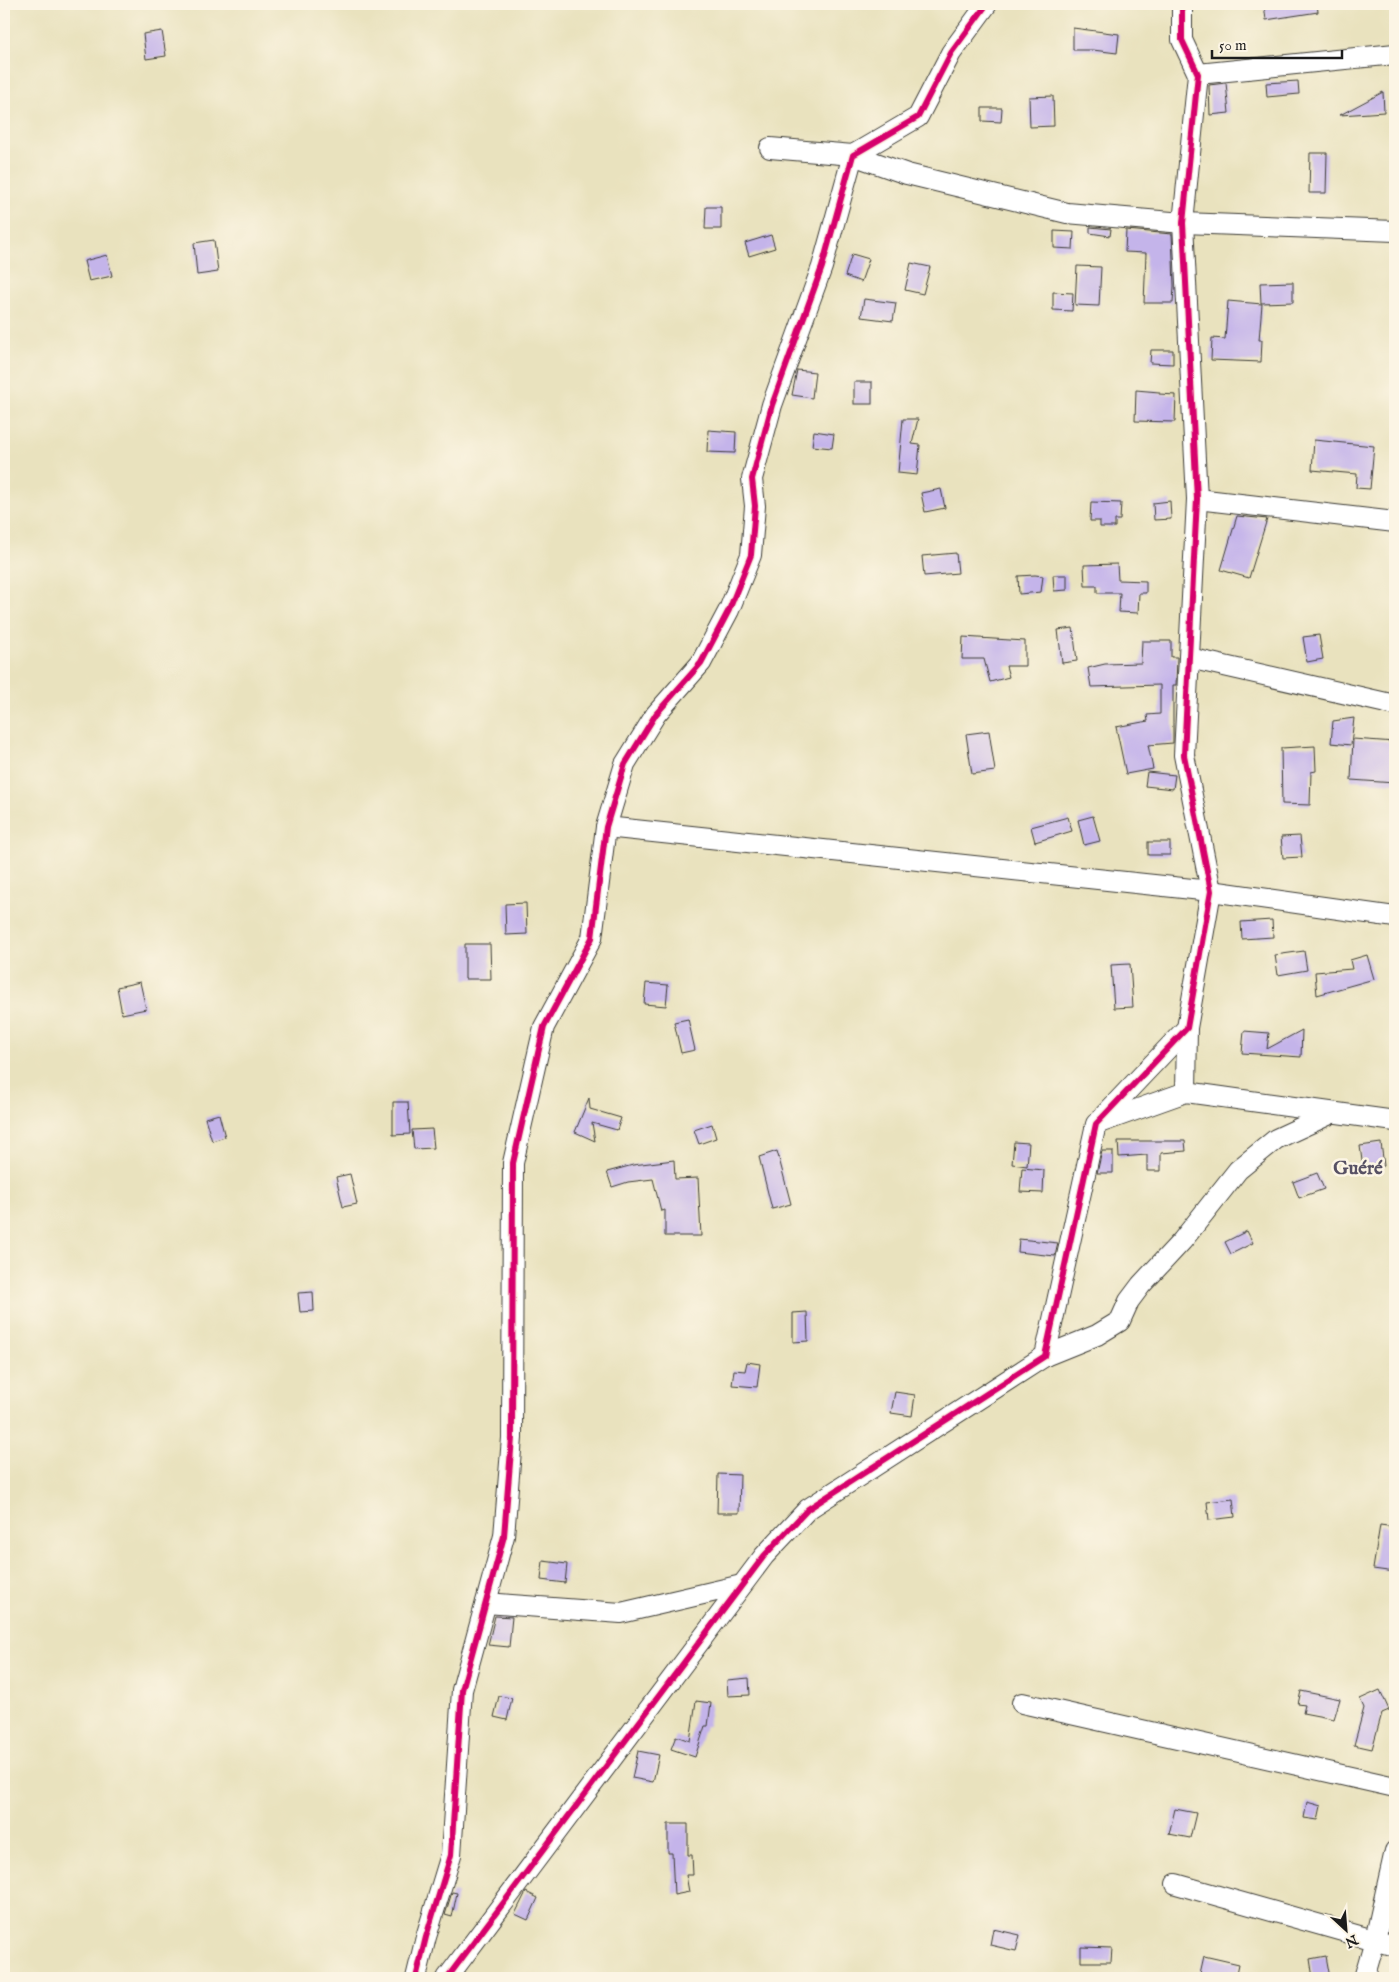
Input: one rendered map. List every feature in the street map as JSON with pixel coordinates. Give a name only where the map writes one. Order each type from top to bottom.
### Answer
[{"type":"street","points":[[416,1978],[426,1936],[451,1854],[462,1690],[504,1536],[512,1438],[513,1163],[544,1027],[592,938],[606,827],[625,764],[656,714],[701,663],[729,610],[751,554],[755,506],[752,478],[772,405],[822,268],[853,156],[918,118],[951,53],[987,4]]},
{"type":"street","points":[[1182,4],[1182,40],[1198,74],[1183,223],[1197,499],[1184,755],[1211,891],[1187,1028],[1186,1092]]},
{"type":"street","points":[[1198,74],[1395,54]]},
{"type":"street","points":[[770,148],[853,156],[907,174],[1067,213],[1183,223],[1395,232]]},
{"type":"street","points":[[1197,499],[1395,522]]},
{"type":"street","points":[[1189,658],[1395,705]]},
{"type":"street","points":[[606,827],[1211,891],[1395,917]]},
{"type":"street","points":[[1045,1356],[1096,1124],[1187,1028]]},
{"type":"street","points":[[1096,1124],[1186,1092],[1330,1114],[1395,1121]]},
{"type":"street","points":[[447,1978],[764,1556],[808,1510],[1045,1356],[1097,1335],[1120,1321],[1129,1301],[1141,1285],[1182,1241],[1238,1170],[1276,1139],[1330,1114]]},
{"type":"street","points":[[486,1603],[621,1613],[742,1585]]},
{"type":"street","points":[[1022,1703],[1395,1787]]},
{"type":"street","points":[[1364,1978],[1375,1940],[1395,1851]]},
{"type":"street","points":[[1176,1884],[1395,1946]]},
{"type":"building","points":[[1264,4],[1317,4],[1318,12],[1266,20]]},
{"type":"building","points":[[1073,28],[1119,34],[1117,53],[1073,50]]},
{"type":"building","points":[[162,31],[166,56],[146,59],[143,34]]},
{"type":"building","points":[[1298,81],[1299,94],[1267,97],[1266,83]]},
{"type":"building","points":[[1226,83],[1229,113],[1210,115],[1209,85]]},
{"type":"building","points":[[1383,92],[1384,112],[1340,115]]},
{"type":"building","points":[[1053,96],[1054,126],[1030,127],[1029,97]]},
{"type":"building","points":[[982,108],[1002,108],[1001,122],[982,121]]},
{"type":"building","points":[[1310,153],[1327,153],[1326,193],[1309,193]]},
{"type":"building","points":[[706,207],[721,207],[721,229],[705,229]]},
{"type":"building","points":[[1090,227],[1111,229],[1110,236],[1090,233]]},
{"type":"building","points":[[1126,230],[1172,234],[1173,303],[1144,303],[1146,253],[1125,252]]},
{"type":"building","points":[[1054,231],[1074,232],[1073,249],[1054,248]]},
{"type":"building","points":[[771,235],[775,248],[749,256],[745,243]]},
{"type":"building","points":[[214,240],[218,272],[197,275],[194,243]]},
{"type":"building","points":[[852,254],[869,259],[861,282],[845,276]]},
{"type":"building","points":[[107,255],[112,276],[89,281],[84,261]]},
{"type":"building","points":[[911,263],[930,267],[923,294],[905,290]]},
{"type":"building","points":[[1077,266],[1101,267],[1099,306],[1075,305]]},
{"type":"building","points":[[1293,282],[1293,302],[1261,303],[1260,283]]},
{"type":"building","points":[[1053,292],[1073,293],[1072,311],[1053,310]]},
{"type":"building","points":[[864,299],[896,303],[893,321],[861,317]]},
{"type":"building","points":[[1228,301],[1262,304],[1259,340],[1262,340],[1261,362],[1211,360],[1212,338],[1225,339]]},
{"type":"building","points":[[1151,350],[1173,350],[1173,364],[1150,363]]},
{"type":"building","points":[[797,370],[815,372],[812,398],[792,395]]},
{"type":"building","points":[[854,382],[872,382],[872,404],[854,404]]},
{"type":"building","points":[[1136,390],[1176,395],[1175,422],[1135,421]]},
{"type":"building","points":[[903,419],[918,419],[912,444],[920,445],[917,475],[898,473]]},
{"type":"building","points":[[708,430],[736,432],[735,453],[707,452]]},
{"type":"building","points":[[814,431],[834,434],[832,448],[812,446]]},
{"type":"building","points":[[1314,440],[1374,446],[1370,489],[1356,488],[1357,474],[1312,470]]},
{"type":"building","points":[[941,489],[945,508],[925,512],[921,493]]},
{"type":"building","points":[[1170,501],[1171,519],[1154,520],[1153,503]]},
{"type":"building","points":[[1091,502],[1121,503],[1120,520],[1115,520],[1115,527],[1100,527],[1100,521],[1090,521]]},
{"type":"building","points":[[1237,516],[1267,519],[1249,578],[1221,570]]},
{"type":"building","points":[[956,553],[958,573],[924,576],[922,556]]},
{"type":"building","points":[[1117,564],[1118,580],[1146,581],[1146,593],[1139,593],[1138,613],[1119,612],[1120,593],[1097,593],[1097,586],[1085,586],[1084,565]]},
{"type":"building","points":[[1053,575],[1067,575],[1067,590],[1054,591]]},
{"type":"building","points":[[1018,576],[1043,576],[1041,592],[1019,594]]},
{"type":"building","points":[[1073,628],[1077,661],[1062,663],[1058,630]]},
{"type":"building","points":[[1319,635],[1323,659],[1307,662],[1303,637]]},
{"type":"building","points":[[963,637],[1025,641],[1025,666],[1006,666],[1009,677],[990,682],[984,659],[962,659]]},
{"type":"building","points":[[1142,641],[1171,641],[1171,657],[1177,657],[1176,685],[1173,685],[1173,743],[1148,745],[1153,769],[1126,774],[1116,727],[1148,721],[1147,715],[1160,714],[1160,685],[1091,687],[1088,668],[1105,664],[1141,663]]},
{"type":"building","points":[[1354,718],[1351,745],[1331,743],[1333,721]]},
{"type":"building","points":[[989,731],[995,771],[972,774],[966,734]]},
{"type":"building","points":[[1353,739],[1395,742],[1395,783],[1351,780]]},
{"type":"building","points":[[1315,746],[1316,771],[1311,772],[1310,805],[1282,804],[1281,748]]},
{"type":"building","points":[[1147,772],[1175,775],[1173,789],[1145,786]]},
{"type":"building","points":[[1093,816],[1100,841],[1084,845],[1078,820]]},
{"type":"building","points":[[1068,817],[1072,831],[1035,842],[1031,827]]},
{"type":"building","points":[[1300,836],[1302,857],[1283,858],[1281,837]]},
{"type":"building","points":[[1148,842],[1170,842],[1170,855],[1148,855]]},
{"type":"building","points":[[526,903],[527,934],[506,935],[505,904]]},
{"type":"building","points":[[1272,920],[1273,937],[1242,939],[1241,922]]},
{"type":"building","points":[[465,944],[490,944],[491,979],[465,979]]},
{"type":"building","points":[[1304,951],[1307,970],[1278,975],[1275,955]]},
{"type":"building","points":[[1367,955],[1374,979],[1317,995],[1315,972],[1352,969],[1350,960]]},
{"type":"building","points":[[1130,964],[1133,1007],[1114,1008],[1111,965]]},
{"type":"building","points":[[140,982],[146,1009],[122,1014],[117,987]]},
{"type":"building","points":[[646,983],[668,985],[666,1006],[644,1004]]},
{"type":"building","points":[[688,1019],[695,1050],[681,1053],[674,1022]]},
{"type":"building","points":[[1302,1030],[1301,1057],[1242,1053],[1244,1031],[1269,1033],[1267,1049]]},
{"type":"building","points":[[589,1098],[590,1109],[621,1118],[617,1130],[592,1123],[595,1141],[575,1132]]},
{"type":"building","points":[[393,1102],[408,1102],[410,1134],[393,1135]]},
{"type":"building","points":[[219,1114],[225,1137],[212,1141],[205,1118]]},
{"type":"building","points":[[712,1124],[716,1138],[699,1144],[694,1130]]},
{"type":"building","points":[[432,1129],[434,1148],[414,1149],[412,1130]]},
{"type":"building","points":[[1118,1141],[1185,1141],[1186,1151],[1161,1153],[1161,1171],[1147,1171],[1147,1155],[1119,1157]]},
{"type":"building","points":[[1014,1142],[1029,1143],[1027,1166],[1012,1164]]},
{"type":"building","points":[[1381,1143],[1384,1166],[1363,1168],[1360,1146]]},
{"type":"building","points":[[777,1151],[791,1204],[772,1209],[759,1157]]},
{"type":"building","points":[[1102,1151],[1113,1151],[1113,1173],[1097,1173]]},
{"type":"building","points":[[674,1160],[675,1179],[698,1178],[701,1236],[665,1236],[665,1210],[661,1211],[653,1179],[628,1182],[612,1187],[607,1172],[633,1165]]},
{"type":"building","points":[[1022,1168],[1044,1170],[1043,1193],[1020,1192]]},
{"type":"building","points":[[1317,1173],[1324,1189],[1299,1198],[1293,1182]]},
{"type":"building","points":[[350,1174],[357,1204],[343,1207],[336,1177]]},
{"type":"building","points":[[1247,1231],[1253,1243],[1231,1254],[1225,1242]]},
{"type":"building","points":[[1019,1239],[1058,1243],[1055,1256],[1018,1252]]},
{"type":"building","points":[[313,1292],[314,1311],[300,1312],[298,1293]]},
{"type":"building","points":[[807,1312],[808,1341],[793,1342],[793,1313]]},
{"type":"building","points":[[747,1362],[760,1364],[757,1387],[732,1385],[734,1370],[745,1371]]},
{"type":"building","points":[[895,1392],[915,1395],[912,1416],[891,1413]]},
{"type":"building","points":[[718,1474],[740,1475],[739,1513],[717,1513]]},
{"type":"building","points":[[1233,1499],[1235,1517],[1209,1520],[1207,1502]]},
{"type":"building","points":[[1380,1525],[1395,1527],[1395,1572],[1373,1569]]},
{"type":"building","points":[[543,1561],[567,1564],[565,1583],[541,1580]]},
{"type":"building","points":[[495,1616],[512,1617],[509,1647],[488,1645]]},
{"type":"building","points":[[749,1678],[750,1695],[728,1696],[727,1680]]},
{"type":"building","points":[[1380,1690],[1389,1710],[1382,1713],[1372,1749],[1354,1745],[1364,1708],[1360,1699]]},
{"type":"building","points":[[1301,1691],[1340,1699],[1334,1719],[1303,1713],[1305,1705],[1298,1704]]},
{"type":"building","points":[[499,1696],[512,1698],[507,1720],[494,1717]]},
{"type":"building","points":[[696,1701],[711,1703],[708,1726],[705,1726],[695,1757],[671,1749],[676,1736],[690,1741]]},
{"type":"building","points":[[638,1751],[659,1755],[653,1782],[632,1778]]},
{"type":"building","points":[[1307,1802],[1321,1806],[1318,1820],[1304,1818]]},
{"type":"building","points":[[1175,1809],[1196,1813],[1190,1838],[1169,1834]]},
{"type":"building","points":[[668,1824],[688,1824],[688,1855],[692,1855],[693,1875],[686,1875],[689,1892],[674,1895],[672,1853],[668,1853]]},
{"type":"building","points":[[452,1892],[457,1893],[452,1917],[445,1915]]},
{"type":"building","points":[[526,1892],[538,1898],[528,1920],[515,1914]]},
{"type":"building","points":[[993,1929],[1020,1935],[1016,1951],[990,1945]]},
{"type":"building","points":[[1081,1947],[1112,1948],[1111,1962],[1081,1962]]},
{"type":"building","points":[[1204,1956],[1239,1964],[1236,1978],[1199,1978]]},
{"type":"building","points":[[1326,1956],[1330,1978],[1313,1978],[1310,1959]]},
{"type":"cycle path","points":[[416,1978],[426,1937],[451,1855],[462,1690],[504,1536],[512,1438],[513,1163],[544,1027],[592,938],[606,827],[625,764],[656,714],[701,663],[729,610],[751,555],[755,506],[752,479],[772,405],[822,267],[853,155],[918,117],[951,53],[987,4]]},
{"type":"cycle path","points":[[447,1978],[764,1556],[808,1509],[1045,1356],[1096,1124],[1187,1028],[1211,891],[1184,755],[1197,499],[1183,223],[1198,74],[1182,40],[1182,4]]},
{"type":"district","name":"Guéré","points":[[1358,1167]]}]
